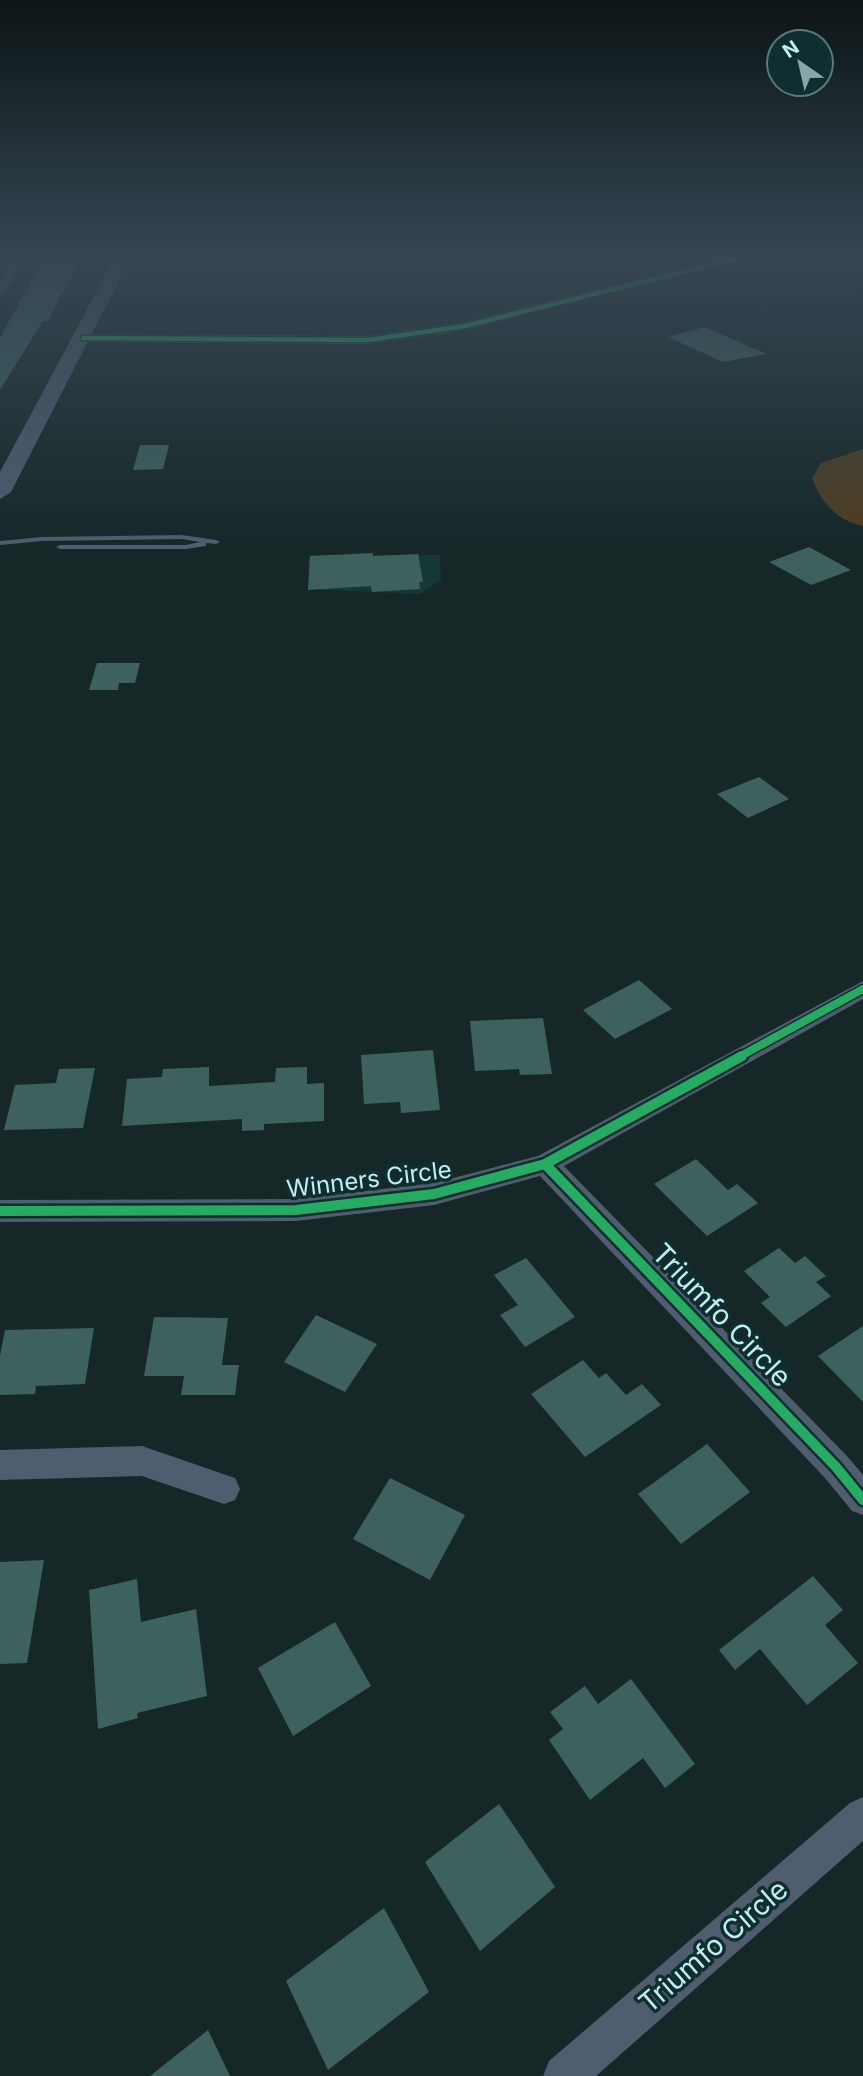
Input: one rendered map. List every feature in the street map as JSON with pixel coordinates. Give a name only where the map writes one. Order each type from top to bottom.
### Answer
[{"type":"main road","points":[[0,492],[74,354]]},
{"type":"street","name":"Winners Circle","points":[[0,1212],[296,1210],[434,1194],[545,1164],[863,989]]},
{"type":"street","name":"Triumfo Circle","points":[[545,1164],[836,1467],[863,1500]]},
{"type":"street","points":[[0,1465],[142,1461],[224,1489]]},
{"type":"street","name":"Triumfo Circle","points":[[564,2076],[863,1816]]},
{"type":"lane","points":[[0,542],[181,537],[216,542],[186,547],[39,547],[11,542]]},
{"type":"shaded area","points":[[863,449],[863,526],[845,520],[831,509],[812,478],[821,463]]},
{"type":"shaded area","points":[[309,555],[440,555],[441,580],[420,594],[308,589]]},
{"type":"building","points":[[0,354],[23,354],[0,390]]},
{"type":"building","points":[[705,354],[766,354],[723,362]]},
{"type":"building","points":[[140,445],[169,445],[163,469],[133,470]]},
{"type":"building","points":[[809,547],[851,570],[811,585],[769,562]]},
{"type":"building","points":[[373,553],[373,556],[418,554],[423,582],[419,582],[420,589],[372,592],[371,586],[308,590],[310,556]]},
{"type":"building","points":[[97,663],[140,663],[135,683],[119,683],[118,690],[89,690]]},
{"type":"building","points":[[759,777],[789,799],[748,818],[717,794]]},
{"type":"building","points":[[639,980],[672,1009],[615,1039],[583,1010]]},
{"type":"building","points":[[543,1018],[552,1074],[520,1075],[519,1069],[475,1071],[470,1021]]},
{"type":"building","points":[[433,1050],[440,1110],[401,1113],[400,1102],[364,1104],[361,1055]]},
{"type":"building","points":[[209,1067],[209,1086],[275,1082],[276,1068],[307,1067],[307,1084],[324,1083],[324,1121],[264,1124],[264,1130],[242,1131],[242,1119],[122,1126],[127,1079],[162,1077],[163,1069]]},
{"type":"building","points":[[95,1068],[83,1128],[4,1130],[15,1085],[56,1083],[59,1069]]},
{"type":"building","points":[[696,1159],[728,1190],[737,1184],[758,1203],[707,1236],[654,1184]]},
{"type":"building","points":[[779,1248],[795,1263],[805,1256],[826,1276],[816,1282],[831,1296],[786,1327],[761,1303],[770,1297],[744,1271]]},
{"type":"building","points":[[526,1258],[575,1317],[525,1347],[500,1315],[518,1305],[494,1275]]},
{"type":"building","points":[[316,1315],[377,1344],[345,1392],[284,1362]]},
{"type":"building","points":[[154,1317],[228,1318],[222,1365],[239,1365],[235,1395],[181,1395],[184,1376],[144,1376]]},
{"type":"building","points":[[863,1326],[863,1402],[818,1356]]},
{"type":"building","points":[[94,1328],[85,1384],[36,1386],[35,1394],[0,1395],[0,1356],[5,1330]]},
{"type":"building","points":[[583,1360],[599,1378],[606,1373],[626,1395],[642,1384],[661,1405],[585,1457],[531,1394]]},
{"type":"building","points":[[707,1444],[750,1492],[681,1544],[638,1494]]},
{"type":"building","points":[[390,1478],[465,1515],[430,1580],[353,1539]]},
{"type":"building","points":[[44,1560],[27,1663],[0,1664],[0,1562]]},
{"type":"building","points":[[813,1576],[843,1610],[825,1625],[858,1663],[807,1705],[760,1649],[735,1670],[719,1650]]},
{"type":"building","points":[[137,1579],[141,1622],[196,1609],[207,1696],[137,1713],[138,1718],[98,1729],[89,1590]]},
{"type":"building","points":[[335,1622],[371,1686],[293,1736],[258,1668]]},
{"type":"building","points":[[631,1679],[695,1764],[665,1788],[643,1758],[590,1800],[549,1740],[563,1729],[550,1712],[585,1686],[598,1704]]},
{"type":"building","points":[[499,1804],[555,1887],[480,1951],[425,1862]]},
{"type":"building","points":[[384,1908],[429,1992],[328,2070],[286,1981]]},
{"type":"building","points":[[208,2030],[230,2076],[150,2076]]},
{"type":"cycle path","points":[[0,1211],[296,1210],[434,1194],[545,1164],[863,989]]},
{"type":"cycle path","points":[[545,1164],[836,1467],[863,1500]]}]
